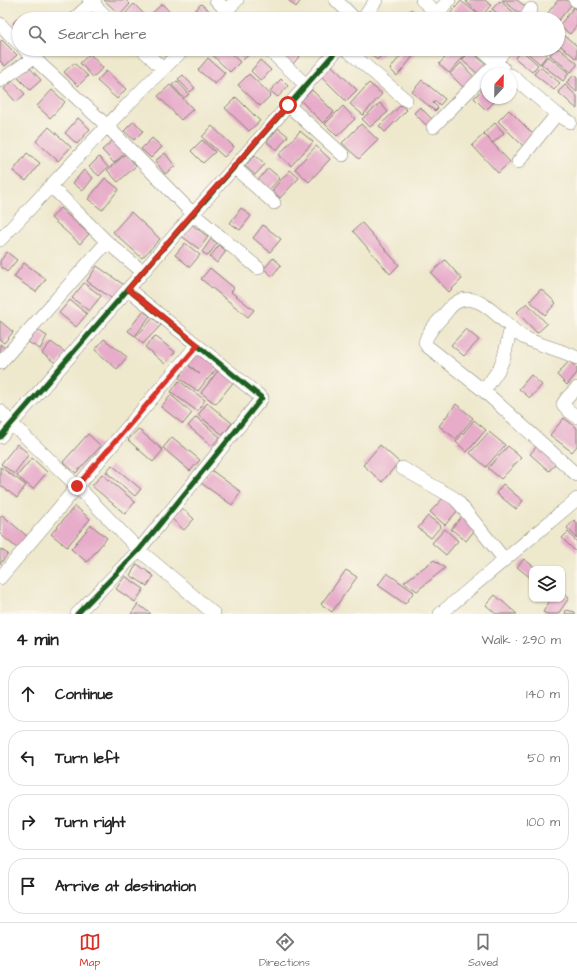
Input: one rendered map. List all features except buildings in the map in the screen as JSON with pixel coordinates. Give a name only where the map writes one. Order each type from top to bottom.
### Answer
[{"type":"street","points":[[216,0],[224,12]]},
{"type":"street","points":[[229,12],[237,0]]},
{"type":"street","points":[[336,0],[348,12]]},
{"type":"street","points":[[368,12],[376,0]]},
{"type":"street","points":[[422,0],[436,12]]},
{"type":"street","points":[[443,12],[449,0]]},
{"type":"street","points":[[81,12],[92,1],[103,12]]},
{"type":"street","points":[[0,24],[12,37]]},
{"type":"street","points":[[0,81],[26,56]]},
{"type":"street","points":[[30,56],[107,126],[192,214],[258,268]]},
{"type":"street","points":[[149,56],[163,69]]},
{"type":"street","points":[[0,240],[107,126],[177,56]]},
{"type":"street","points":[[275,56],[306,85]]},
{"type":"street","points":[[0,437],[192,214],[332,56]]},
{"type":"street","points":[[354,56],[406,100]]},
{"type":"street","points":[[488,56],[502,68]]},
{"type":"street","points":[[433,127],[496,63],[501,56]]},
{"type":"street","points":[[517,81],[557,114],[570,122]]},
{"type":"street","points":[[288,105],[343,155]]},
{"type":"street","points":[[518,162],[557,114]]},
{"type":"street","points":[[234,167],[274,203]]},
{"type":"street","points":[[51,186],[107,242],[143,272]]},
{"type":"street","points":[[0,363],[107,242]]},
{"type":"street","points":[[77,614],[139,550],[262,398],[128,289]]},
{"type":"street","points":[[577,358],[522,336],[491,310],[477,301],[467,299],[458,301],[450,307],[427,335],[425,342],[427,346],[484,391],[577,475]]},
{"type":"street","points":[[484,391],[499,369],[504,357],[511,327]]},
{"type":"street","points":[[0,578],[198,345]]},
{"type":"street","points":[[577,388],[563,404],[577,417]]},
{"type":"street","points":[[0,412],[77,486],[139,550],[176,581],[205,612]]},
{"type":"street","points":[[402,468],[454,498],[504,559]]},
{"type":"street","points":[[440,614],[504,559],[577,500]]},
{"type":"cycle path","points":[[0,437],[332,56]]},
{"type":"cycle path","points":[[77,614],[139,550],[262,398],[128,289]]},
{"type":"route","points":[[77,486],[198,345],[128,289],[288,105]]}]
